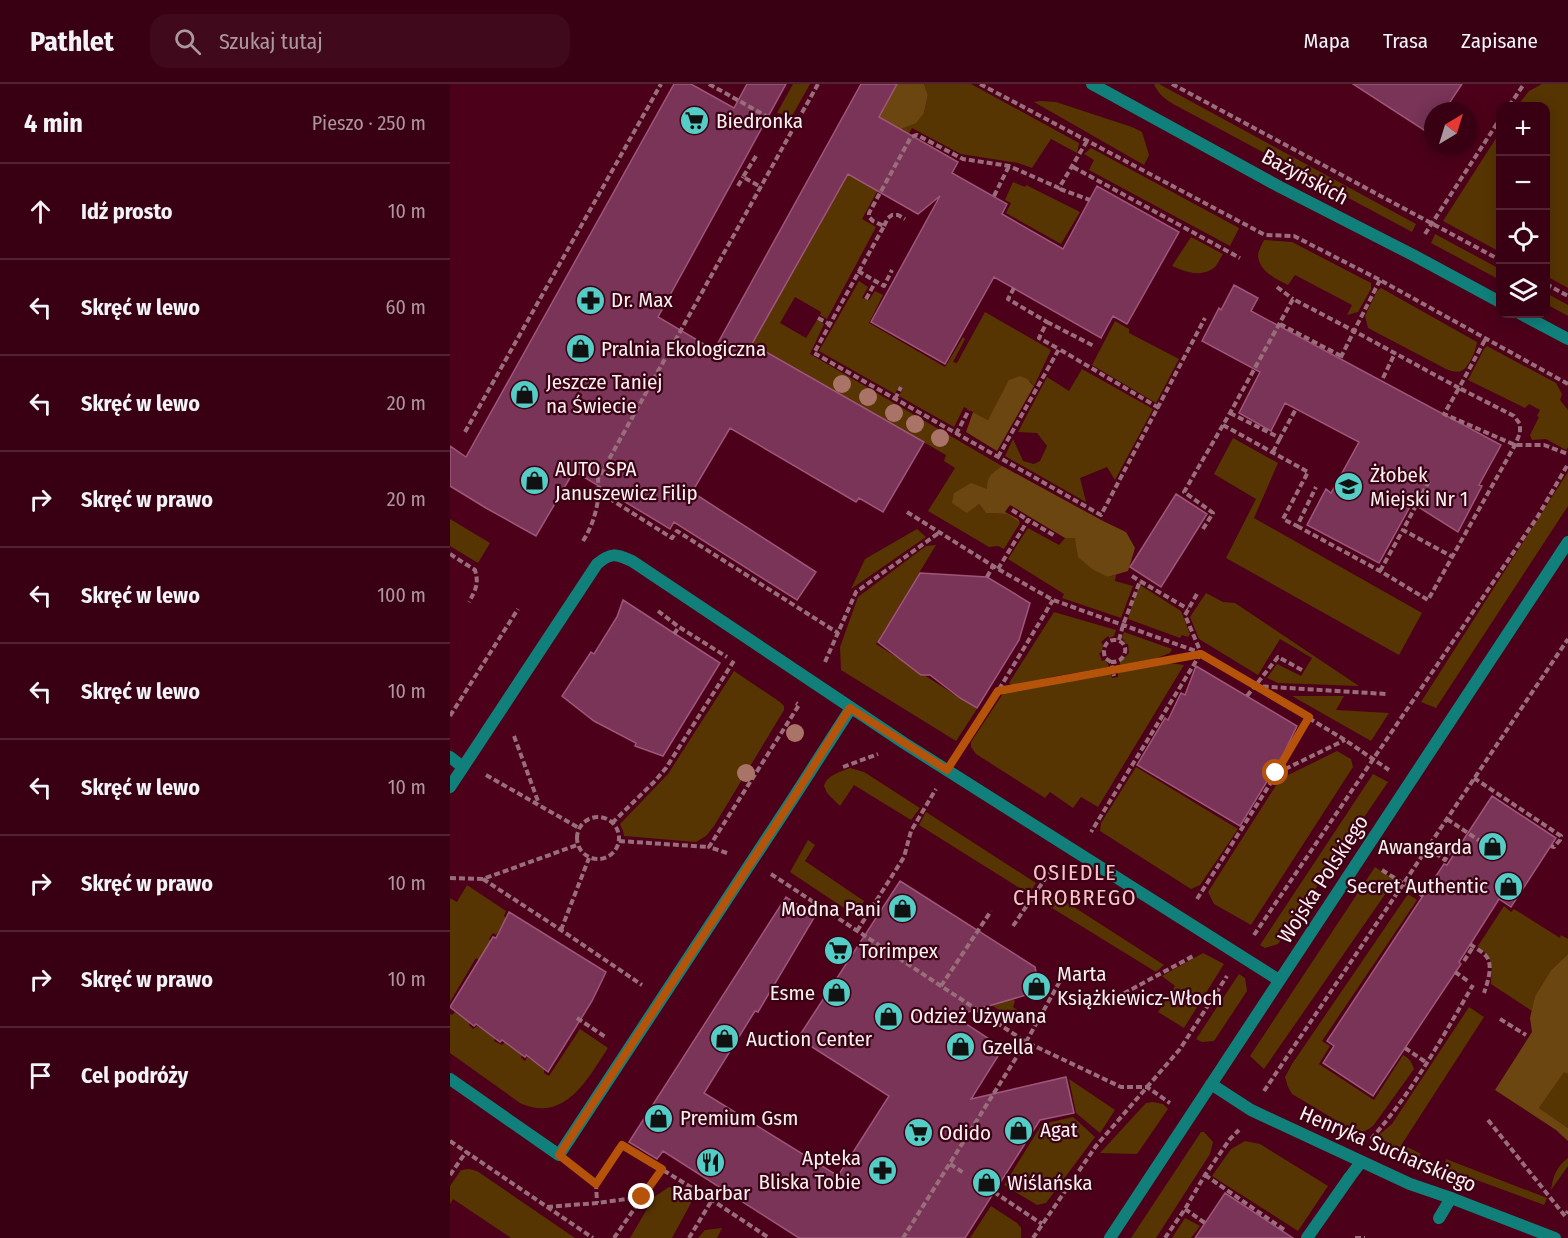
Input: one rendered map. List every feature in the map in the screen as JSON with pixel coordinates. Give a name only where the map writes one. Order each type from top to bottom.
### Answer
[{"type":"street","name":"Bażyńskich","points":[[1092,84],[1280,187],[1496,300]]},
{"type":"street","points":[[1529,318],[1568,339]]},
{"type":"street","name":"Wojska Polskiego","points":[[1110,1238],[1568,542]]},
{"type":"street","points":[[450,787],[458,762],[597,564],[604,558],[618,555],[632,561],[850,708],[1279,980]]},
{"type":"street","points":[[450,1079],[559,1155],[850,708]]},
{"type":"street","name":"Henryka Sucharskiego","points":[[1211,1084],[1251,1110],[1410,1184],[1556,1238]]},
{"type":"street","points":[[1307,1238],[1361,1162]]},
{"type":"street","points":[[1439,1218],[1451,1198]]},
{"type":"path","points":[[465,432],[661,84]]},
{"type":"path","points":[[709,84],[775,121],[794,128]]},
{"type":"path","points":[[592,524],[597,510],[598,479],[818,84]]},
{"type":"path","points":[[980,84],[1265,235],[1294,237],[1380,280],[1568,384]]},
{"type":"path","points":[[1172,84],[1496,258]]},
{"type":"path","points":[[1512,102],[1524,84]]},
{"type":"path","points":[[1413,255],[1496,125]]},
{"type":"path","points":[[884,226],[873,221],[869,213],[913,135],[963,159],[1009,166],[1090,200]]},
{"type":"path","points":[[1059,188],[1088,141]]},
{"type":"path","points":[[738,186],[756,156]]},
{"type":"path","points":[[994,196],[1009,166]]},
{"type":"path","points":[[1073,167],[1240,258]]},
{"type":"path","points":[[743,177],[761,186]]},
{"type":"path","points":[[905,219],[898,215],[888,218],[814,353],[1101,515],[1205,318]]},
{"type":"path","points":[[858,271],[884,286],[892,270]]},
{"type":"path","points":[[1280,324],[1341,357],[1380,280]]},
{"type":"path","points":[[866,299],[876,281]]},
{"type":"path","points":[[1223,425],[1308,472],[1283,519],[1380,571],[1428,600],[1520,433],[1520,424],[1514,416],[1293,299],[1277,287]]},
{"type":"path","points":[[1550,287],[1568,296]]},
{"type":"path","points":[[1014,288],[1008,299],[1094,346]]},
{"type":"path","points":[[1203,529],[1213,513],[1184,492],[1293,299]]},
{"type":"path","points":[[818,318],[829,324]]},
{"type":"path","points":[[1047,322],[1039,338],[1159,408]]},
{"type":"path","points":[[1486,338],[1444,414],[1515,445],[1544,446],[1568,454]]},
{"type":"path","points":[[999,457],[1059,349]]},
{"type":"path","points":[[1383,378],[1395,353]]},
{"type":"path","points":[[895,399],[901,387]]},
{"type":"path","points":[[1273,452],[1296,409]]},
{"type":"path","points":[[956,434],[969,410]]},
{"type":"path","points":[[1230,413],[1280,438]]},
{"type":"path","points":[[1250,941],[1538,516],[1568,464]]},
{"type":"path","points":[[1380,571],[1429,481]]},
{"type":"path","points":[[1297,526],[1316,487]]},
{"type":"path","points":[[599,492],[644,516],[672,538],[677,531],[838,633]]},
{"type":"path","points":[[1012,510],[1055,536]]},
{"type":"path","points":[[907,512],[996,568],[1053,600],[1201,654],[1309,717],[1390,770]]},
{"type":"path","points":[[987,577],[996,568],[1028,519]]},
{"type":"path","points":[[1403,530],[1451,556]]},
{"type":"path","points":[[822,668],[856,592],[940,532]]},
{"type":"path","points":[[450,554],[476,570],[478,579],[469,602]]},
{"type":"path","points":[[1132,576],[1188,609]]},
{"type":"path","points":[[1119,640],[1140,581]]},
{"type":"path","points":[[1198,592],[1185,615],[1201,654]]},
{"type":"path","points":[[857,931],[904,856],[911,831],[947,770],[1053,600]]},
{"type":"path","points":[[651,606],[734,662]]},
{"type":"path","points":[[450,716],[519,609]]},
{"type":"path","points":[[675,634],[679,627]]},
{"type":"path","points":[[1266,1088],[1568,639]]},
{"type":"path","points":[[1119,640],[1124,645],[1123,658],[1118,662],[1112,662],[1106,658],[1105,646],[1108,641],[1119,640]]},
{"type":"path","points":[[612,823],[666,768],[739,654]]},
{"type":"path","points":[[998,691],[1201,654]]},
{"type":"path","points":[[1090,833],[1201,654]]},
{"type":"path","points":[[1247,696],[1278,657],[1302,670]]},
{"type":"path","points":[[1112,662],[1114,676]]},
{"type":"path","points":[[1255,686],[1386,694]]},
{"type":"path","points":[[709,847],[799,705],[789,699]]},
{"type":"path","points":[[1197,900],[1309,717]]},
{"type":"path","points":[[511,728],[540,806]]},
{"type":"path","points":[[1276,773],[1345,740]]},
{"type":"path","points":[[834,770],[883,752]]},
{"type":"path","points":[[482,773],[579,828]]},
{"type":"path","points":[[1474,778],[1561,836],[1554,847],[1551,846]]},
{"type":"path","points":[[593,817],[609,820],[618,831],[619,841],[615,852],[602,859],[593,860],[586,857],[577,845],[579,828],[586,820],[593,817]]},
{"type":"path","points":[[1447,819],[1501,855]]},
{"type":"path","points":[[619,841],[709,847],[730,854]]},
{"type":"path","points":[[450,878],[483,879],[577,845]]},
{"type":"path","points":[[1013,926],[1067,846]]},
{"type":"path","points":[[1428,848],[1444,860],[1453,846],[1457,849]]},
{"type":"path","points":[[1361,856],[1423,896]]},
{"type":"path","points":[[561,930],[589,858]]},
{"type":"path","points":[[771,873],[1026,1042],[1121,1087],[1147,1087],[1174,1105]]},
{"type":"path","points":[[483,879],[646,988]]},
{"type":"path","points":[[941,986],[991,911]]},
{"type":"path","points":[[1108,1002],[1219,942]]},
{"type":"path","points":[[1464,961],[1472,945],[1489,961],[1488,982],[1484,993]]},
{"type":"path","points":[[1033,1238],[1096,1146],[1180,1049],[1232,968]]},
{"type":"path","points":[[1455,972],[1468,981]]},
{"type":"path","points":[[903,1238],[1026,1042],[1064,974]]},
{"type":"path","points":[[1371,1139],[1427,1063],[1473,985]]},
{"type":"path","points":[[577,1018],[627,1051]]},
{"type":"path","points":[[1500,1019],[1526,1035]]},
{"type":"path","points":[[1405,1048],[1427,1063]]},
{"type":"path","points":[[1488,1120],[1565,1216],[1568,1211]]},
{"type":"path","points":[[1165,1238],[1205,1175],[1240,1128]]},
{"type":"path","points":[[450,1141],[593,1238]]},
{"type":"path","points":[[597,1203],[596,1184],[622,1145],[769,1238]]},
{"type":"path","points":[[450,1175],[466,1152]]},
{"type":"path","points":[[559,1155],[596,1184]]},
{"type":"path","points":[[950,1164],[964,1173]]},
{"type":"path","points":[[614,1238],[662,1169]]},
{"type":"path","points":[[1205,1175],[1288,1232]]},
{"type":"path","points":[[994,1192],[1041,1224]]},
{"type":"path","points":[[547,1206],[642,1197]]},
{"type":"path","points":[[689,1238],[712,1200]]},
{"type":"path","points":[[1185,1209],[1205,1222]]},
{"type":"path","points":[[1355,1238],[1365,1238]]},
{"type":"shaded area","points":[[793,84],[810,84],[792,116],[777,113]]},
{"type":"shaded area","points":[[897,84],[924,84],[928,95],[924,113],[916,123],[898,130],[873,126]]},
{"type":"shaded area","points":[[924,84],[971,84],[1079,143],[1077,153],[1051,139],[1032,168],[1018,163],[961,154],[912,128],[862,219],[876,227],[827,319],[820,315],[821,312],[795,297],[780,323],[806,338],[817,320],[824,324],[810,354],[1002,466],[993,473],[979,504],[986,513],[1007,514],[1020,523],[1004,549],[998,546],[989,547],[928,511],[955,468],[944,461],[946,455],[752,344],[873,126],[924,113],[928,95]]},
{"type":"shaded area","points":[[1154,84],[1159,84],[1416,224],[1412,232],[1168,101]]},
{"type":"shaded area","points":[[1542,84],[1568,84],[1568,288],[1550,278],[1550,102],[1520,102],[1529,91]]},
{"type":"shaded area","points":[[1034,102],[1056,102],[1142,132],[1149,155],[1144,165]]},
{"type":"shaded area","points":[[1496,138],[1496,250],[1443,221]]},
{"type":"shaded area","points":[[1091,148],[1239,228],[1230,246],[1089,170],[1094,160],[1084,154]]},
{"type":"shaded area","points":[[1013,182],[1025,187],[1026,185],[1080,212],[1061,244],[1006,213],[1011,203],[1005,200]]},
{"type":"shaded area","points":[[1435,234],[1496,267],[1496,278],[1431,243]]},
{"type":"shaded area","points":[[1191,237],[1223,254],[1215,267],[1199,273],[1172,266]]},
{"type":"shaded area","points":[[1264,240],[1292,242],[1371,283],[1371,289],[1358,312],[1347,315],[1352,305],[1295,275],[1288,285],[1268,274],[1261,265],[1258,254]]},
{"type":"shaded area","points":[[859,281],[868,287],[862,298],[869,300],[875,291],[883,295],[869,323],[945,367],[963,337],[965,339],[953,362],[957,363],[985,312],[1051,350],[1034,386],[1030,381],[988,420],[964,407],[954,427],[899,396],[903,388],[899,386],[895,394],[819,351]]},
{"type":"shaded area","points":[[1381,288],[1477,342],[1474,354],[1467,366],[1459,372],[1448,370],[1368,328],[1365,316],[1377,291]]},
{"type":"shaded area","points":[[1550,295],[1568,305],[1568,316],[1550,306]]},
{"type":"shaded area","points":[[1115,321],[1129,329],[1129,333],[1179,359],[1156,403],[1092,365]]},
{"type":"shaded area","points":[[1487,346],[1556,383],[1562,394],[1560,400],[1568,410],[1568,447],[1566,450],[1546,439],[1532,440],[1530,435],[1540,410],[1529,404],[1525,408],[1468,380]]},
{"type":"shaded area","points":[[1082,369],[1153,409],[1115,480],[1107,467],[1080,478],[1086,502],[1005,456],[1013,439],[1023,461],[1034,464],[1040,461],[1047,446],[1037,433],[1018,432],[1047,377],[1069,391]]},
{"type":"shaded area","points":[[1020,376],[1034,386],[997,451],[966,432],[973,412],[988,420],[1009,380]]},
{"type":"shaded area","points":[[1233,438],[1278,463],[1254,518],[1422,613],[1399,655],[1226,558],[1256,499],[1214,474]]},
{"type":"shaded area","points":[[1002,466],[1126,532],[1135,548],[1128,571],[1108,577],[1092,569],[1078,557],[1075,538],[1065,538],[1010,505],[1005,512],[1018,519],[1020,523],[1007,514],[986,513],[979,504],[967,513],[952,503],[954,493],[971,483],[987,489],[991,475]]},
{"type":"shaded area","points":[[1568,472],[1568,506],[1436,708],[1421,702]]},
{"type":"shaded area","points":[[450,519],[490,543],[478,563],[450,546]]},
{"type":"shaded area","points":[[1028,528],[1059,545],[1065,538],[1075,538],[1108,577],[1116,575],[1115,581],[1133,586],[1121,618],[1062,598],[1064,594],[1008,559]]},
{"type":"shaded area","points":[[917,529],[926,537],[851,589],[865,559]]},
{"type":"shaded area","points":[[936,545],[876,644],[977,709],[956,741],[841,670],[840,647],[858,597],[926,546]]},
{"type":"shaded area","points":[[1140,585],[1181,611],[1190,634],[1188,637],[1182,635],[1180,638],[1128,619]]},
{"type":"shaded area","points":[[1206,593],[1223,602],[1235,603],[1359,686],[1278,683],[1267,678],[1277,664],[1301,676],[1312,658],[1280,639],[1258,675],[1199,639],[1190,617]]},
{"type":"shaded area","points":[[1054,612],[1116,630],[1114,636],[1109,638],[1108,636],[1101,642],[1102,652],[1099,653],[1102,661],[1105,660],[1109,667],[1013,686],[1009,683]]},
{"type":"shaded area","points":[[1124,632],[1172,649],[1170,653],[1154,659],[1120,665],[1129,653],[1128,644],[1122,638]]},
{"type":"shaded area","points":[[1168,663],[1184,665],[1098,807],[1081,797],[1073,808],[1050,792],[1045,798],[976,754],[971,747],[971,742],[1004,692],[1111,674],[1112,678],[1118,677],[1118,671]]},
{"type":"shaded area","points":[[734,671],[780,702],[784,710],[714,826],[706,836],[696,842],[624,836],[620,824],[668,774]]},
{"type":"shaded area","points":[[1292,696],[1344,696],[1336,710],[1389,713],[1371,741]]},
{"type":"shaded area","points":[[1337,751],[1351,759],[1353,767],[1251,925],[1214,904],[1208,892],[1280,779]]},
{"type":"shaded area","points":[[1136,767],[1238,829],[1200,885],[1191,889],[1100,831],[1101,823]]},
{"type":"shaded area","points":[[850,768],[864,772],[920,808],[911,820],[854,785],[840,806],[827,793],[824,786],[831,777]]},
{"type":"shaded area","points":[[1373,774],[1388,782],[1278,944],[1265,948],[1260,945]]},
{"type":"shaded area","points":[[926,812],[1036,883],[1029,894],[919,825]]},
{"type":"shaded area","points":[[808,840],[815,845],[805,861],[864,901],[856,916],[790,872]]},
{"type":"shaded area","points":[[1375,867],[1395,880],[1264,1069],[1250,1056]]},
{"type":"shaded area","points":[[467,885],[506,911],[504,916],[506,919],[496,935],[493,933],[489,939],[492,941],[479,960],[476,958],[450,1002],[450,898],[457,902]]},
{"type":"shaded area","points":[[1046,889],[1164,965],[1156,972],[1039,900]]},
{"type":"shaded area","points":[[1408,894],[1417,900],[1322,1041],[1330,1046],[1319,1064],[1374,1100],[1403,1055],[1409,1059],[1414,1069],[1373,1126],[1364,1131],[1354,1131],[1292,1094],[1285,1077]]},
{"type":"shaded area","points":[[1504,906],[1511,912],[1514,909],[1560,938],[1561,935],[1568,939],[1568,954],[1551,970],[1535,996],[1532,1011],[1491,984],[1491,963],[1478,946]]},
{"type":"shaded area","points":[[1203,953],[1224,964],[1184,1028],[1158,1012],[1175,986],[1162,976]]},
{"type":"shaded area","points":[[1568,954],[1568,1074],[1564,1072],[1539,1108],[1568,1128],[1568,1141],[1556,1130],[1495,1090],[1532,1032],[1530,1018],[1535,996],[1551,970]]},
{"type":"shaded area","points":[[964,967],[1015,1001],[1013,1007],[1026,1016],[1024,1026],[954,981]]},
{"type":"shaded area","points":[[1239,974],[1245,978],[1247,991],[1214,1041],[1202,1042],[1196,1039]]},
{"type":"shaded area","points":[[1469,1007],[1484,1017],[1402,1144],[1421,1154],[1417,1160],[1373,1140],[1392,1124]]},
{"type":"shaded area","points":[[455,1012],[469,1022],[473,1029],[477,1026],[495,1038],[494,1041],[502,1045],[505,1042],[522,1054],[521,1058],[525,1061],[527,1057],[544,1068],[544,1073],[549,1076],[580,1029],[608,1048],[573,1095],[562,1103],[536,1108],[520,1103],[450,1053],[450,1014]]},
{"type":"shaded area","points":[[1564,1071],[1568,1074],[1568,1128],[1539,1108]]},
{"type":"shaded area","points":[[1069,1079],[1115,1110],[1100,1133],[1076,1113]]},
{"type":"shaded area","points":[[1146,1103],[1163,1104],[1168,1109],[1137,1154],[1100,1153]]},
{"type":"shaded area","points":[[1073,1117],[1095,1137],[1046,1203],[1037,1205],[1004,1185],[1042,1124]]},
{"type":"shaded area","points":[[1201,1132],[1204,1132],[1213,1142],[1210,1154],[1156,1238],[1131,1238]]},
{"type":"shaded area","points":[[1245,1141],[1260,1144],[1328,1186],[1298,1231],[1212,1176],[1231,1149]]},
{"type":"shaded area","points":[[1568,1158],[1568,1166],[1551,1190],[1556,1172]]},
{"type":"shaded area","points":[[1446,1159],[1547,1198],[1544,1205],[1444,1168]]},
{"type":"shaded area","points":[[461,1170],[477,1171],[575,1238],[511,1238],[453,1199],[450,1204],[450,1186]]},
{"type":"shaded area","points":[[669,1187],[683,1192],[691,1203],[672,1238],[630,1238],[654,1197]]},
{"type":"shaded area","points":[[991,1206],[1017,1223],[1021,1228],[1021,1238],[970,1238]]},
{"type":"shaded area","points":[[1185,1218],[1200,1226],[1191,1238],[1172,1238]]},
{"type":"shaded area","points":[[722,1228],[717,1238],[698,1238],[705,1230]]},
{"type":"building","points":[[674,84],[691,84],[734,108],[747,84],[786,84],[658,317],[714,350],[861,84],[897,84],[879,117],[958,162],[952,173],[1007,204],[1002,214],[1063,249],[1097,186],[1179,232],[1127,324],[1113,316],[1101,338],[994,277],[945,364],[871,322],[940,196],[918,214],[848,174],[752,344],[924,442],[883,512],[859,498],[856,502],[730,428],[692,492],[816,572],[797,600],[674,522],[670,529],[574,471],[536,536],[450,486],[450,446],[466,457]]},
{"type":"building","points":[[1353,84],[1462,84],[1450,102],[1424,102],[1424,130]]},
{"type":"building","points":[[1234,285],[1258,298],[1251,311],[1501,445],[1479,485],[1482,486],[1458,532],[1412,503],[1379,563],[1307,525],[1326,489],[1331,493],[1359,442],[1285,403],[1271,431],[1239,413],[1260,372],[1202,341]]},
{"type":"building","points":[[1176,494],[1207,514],[1161,587],[1130,567]]},
{"type":"building","points":[[920,573],[987,577],[1030,603],[1019,640],[977,708],[930,675],[921,675],[878,642]]},
{"type":"building","points":[[623,600],[720,663],[663,756],[635,746],[636,743],[594,721],[562,696],[591,652],[594,654],[617,617]]},
{"type":"building","points":[[1196,666],[1297,726],[1283,755],[1240,826],[1137,765],[1165,718],[1168,720],[1181,693],[1185,695]]},
{"type":"building","points":[[1492,796],[1556,838],[1511,907],[1499,899],[1459,962],[1461,964],[1373,1096],[1323,1063],[1334,1046],[1327,1041],[1444,864],[1447,865]]},
{"type":"building","points":[[900,881],[1035,967],[1040,991],[954,1016],[1003,1048],[971,1099],[1066,1077],[1074,1113],[1040,1120],[965,1238],[799,1238],[663,1151],[657,1159],[629,1142],[786,897],[815,916],[758,1012],[755,1011],[704,1093],[838,1176],[889,1096],[798,1038]]},
{"type":"building","points":[[509,912],[606,972],[592,1001],[548,1072],[502,1040],[500,1042],[476,1024],[474,1026],[450,1007],[493,937],[496,938]]},
{"type":"building","points":[[1225,1193],[1293,1238],[1195,1238]]},
{"type":"place","name":"Biedronka","points":[[695,121]]},
{"type":"place","name":"Dr. Max","points":[[590,300]]},
{"type":"place","name":"Pralnia Ekologiczna","points":[[580,349]]},
{"type":"place","name":"Jeszcze Taniej na Świecie","points":[[525,394]]},
{"type":"place","name":"AUTO SPA Januszewicz Filip","points":[[534,481]]},
{"type":"place","name":"Żłobek Miejski Nr 1","points":[[1349,487]]},
{"type":"place","name":"Awangarda","points":[[1493,847]]},
{"type":"place","name":"Secret Authentic","points":[[1509,886]]},
{"type":"place","name":"Modna Pani","points":[[902,909]]},
{"type":"place","name":"Torimpex","points":[[838,951]]},
{"type":"place","name":"Marta Książkiewicz-Włoch","points":[[1036,986]]},
{"type":"place","name":"Esme","points":[[836,993]]},
{"type":"place","name":"Odzież Używana","points":[[889,1016]]},
{"type":"place","name":"Auction Center","points":[[725,1039]]},
{"type":"place","name":"Gzella","points":[[961,1047]]},
{"type":"place","name":"Premium Gsm","points":[[659,1118]]},
{"type":"place","name":"Agat","points":[[1019,1130]]},
{"type":"place","name":"Odido","points":[[918,1133]]},
{"type":"place","name":"Rabarbar","points":[[711,1162]]},
{"type":"place","name":"Apteka Bliska Tobie","points":[[882,1170]]},
{"type":"place","name":"Wiślańska","points":[[986,1183]]},
{"type":"district","name":"OSIEDLE CHROBREGO","points":[[1075,884]]},
{"type":"route","points":[[642,1197],[662,1169],[622,1145],[596,1184],[559,1155],[850,708],[947,770],[998,691],[1201,654],[1309,717],[1276,773]]}]
